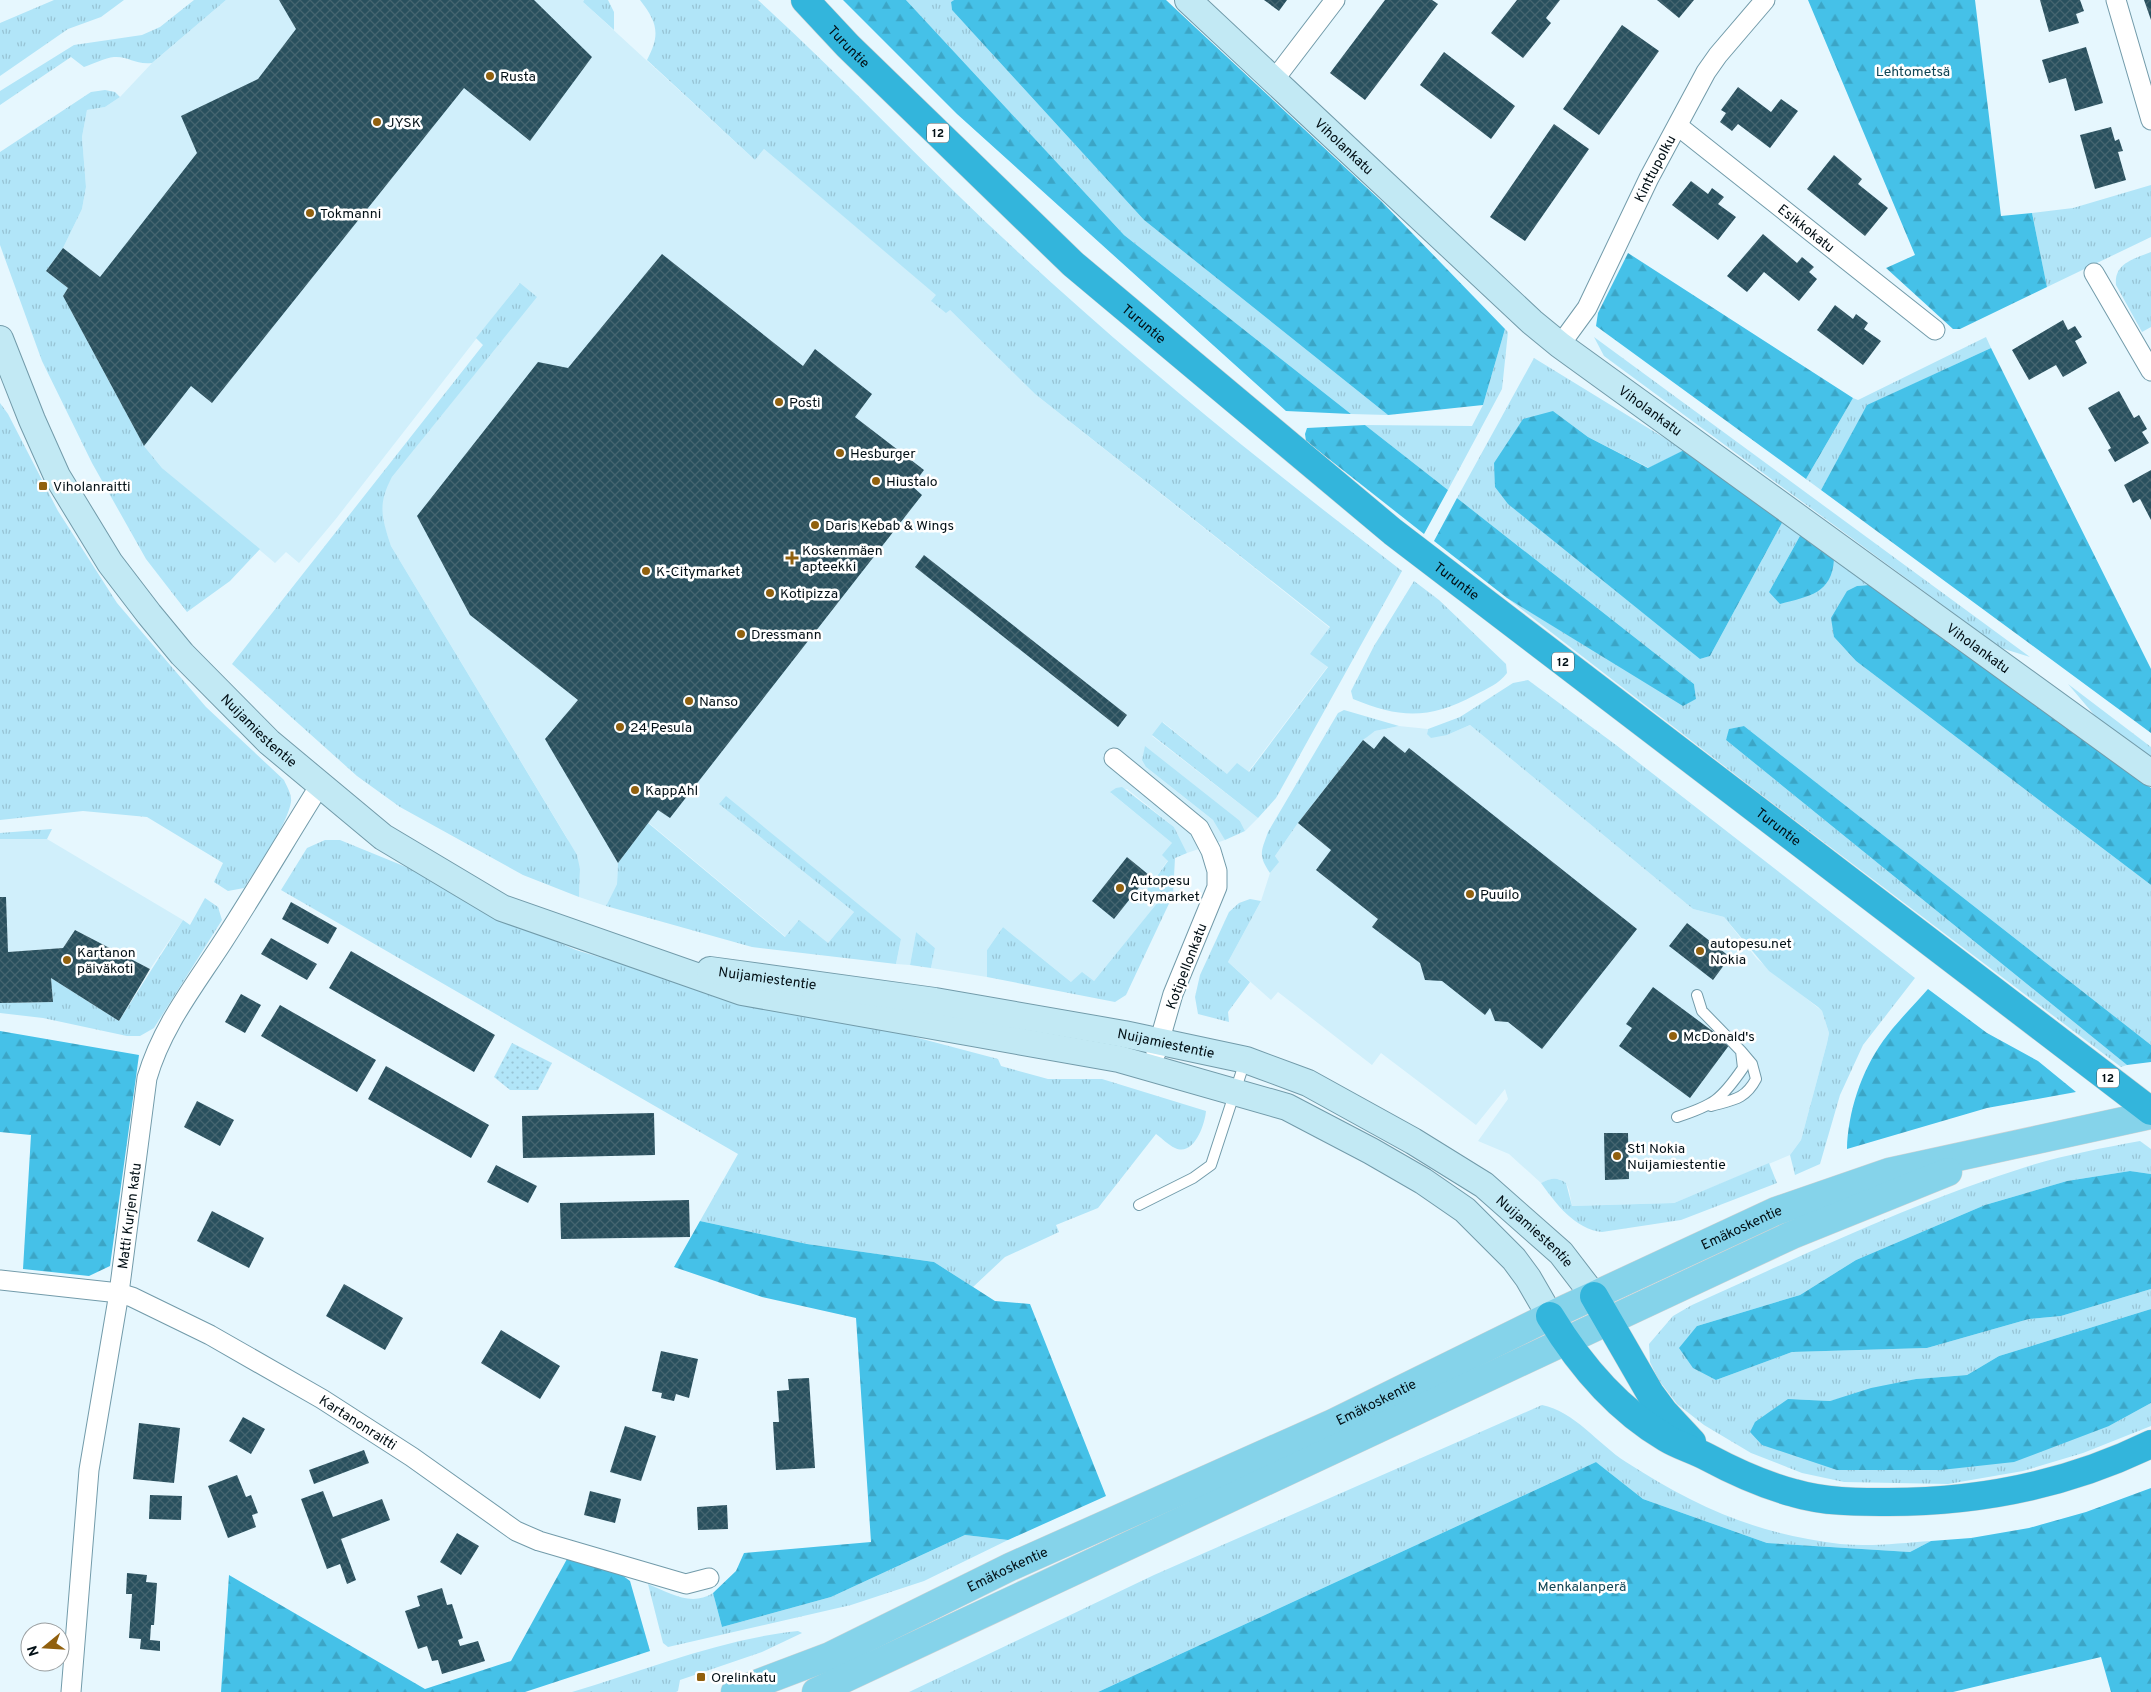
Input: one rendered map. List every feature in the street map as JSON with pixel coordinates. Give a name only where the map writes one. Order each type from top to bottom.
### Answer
[{"type":"highway","name":"Turuntie","points":[[805,0],[848,46],[1073,264],[1393,532],[2151,1111]]},
{"type":"highway","points":[[1594,1296],[1650,1392],[1664,1412],[1705,1456]]},
{"type":"highway","points":[[1550,1316],[1580,1362],[1634,1416],[1666,1438],[1740,1474],[1794,1494],[1862,1502],[1917,1502],[1993,1495],[2045,1483],[2095,1467],[2151,1444]]},
{"type":"main road","name":"Viholankatu","points":[[1188,0],[1532,322],[1560,345],[2151,773]]},
{"type":"main road","name":"Nuijamiestentie","points":[[0,339],[28,412],[58,476],[110,563],[182,654],[269,742],[383,837],[502,908],[742,992],[1119,1060],[1235,1091],[1287,1108],[1371,1151],[1423,1181],[1465,1210],[1514,1259],[1528,1278],[1550,1316]]},
{"type":"main road","name":"Nuijamiestentie","points":[[664,965],[747,973],[934,1001],[1159,1041],[1246,1060],[1308,1083],[1413,1141],[1484,1185],[1561,1254],[1594,1296]]},
{"type":"main road","name":"Emäkoskentie","points":[[735,1692],[830,1656],[1010,1567],[1333,1423],[1550,1316],[1776,1210],[1889,1172],[2151,1115]]},
{"type":"main road","name":"Emäkoskentie","points":[[816,1692],[1105,1555],[1792,1236],[2026,1141]]},
{"type":"street","points":[[1274,80],[1334,0]]},
{"type":"street","name":"Kinttupolku","points":[[1560,345],[1587,308],[1649,178],[1714,60],[1765,0]]},
{"type":"street","points":[[2116,0],[2151,120]]},
{"type":"street","name":"Esikkokatu","points":[[1678,126],[1935,330]]},
{"type":"street","points":[[2094,273],[2151,371]]},
{"type":"street","name":"Kotipellonkatu","points":[[1114,758],[1199,828],[1212,851],[1217,871],[1217,888],[1173,994],[1152,1068]]},
{"type":"street","name":"Matti Kurjen katu","points":[[71,1692],[89,1470],[119,1293],[147,1078],[154,1052],[167,1026],[224,940],[320,785]]},
{"type":"street","name":"Kartanonraitti","points":[[0,1280],[119,1293],[210,1335],[322,1399],[412,1457],[516,1531],[539,1541],[686,1584],[709,1578]]},
{"type":"lane","points":[[1677,1117],[1735,1099],[1749,1092],[1756,1080],[1752,1064],[1702,1010],[1698,995]]},
{"type":"lane","points":[[1710,1106],[1730,1087],[1743,1068],[1741,1051]]},
{"type":"lane","points":[[1139,1205],[1193,1178],[1211,1165],[1246,1060]]},
{"type":"shaded area","points":[[226,0],[584,0],[583,2],[755,160],[764,149],[937,295],[932,302],[950,310],[1035,394],[1330,628],[1328,666],[1248,772],[1228,775],[1163,722],[1152,736],[1258,818],[1245,831],[1240,821],[1146,767],[1213,820],[1221,829],[1225,840],[1187,853],[1174,827],[1127,789],[1111,793],[1172,843],[1168,860],[1146,891],[1159,901],[1094,981],[1071,982],[1003,927],[987,950],[987,977],[931,968],[935,948],[916,932],[910,965],[896,964],[901,939],[719,804],[854,912],[828,943],[786,937],[649,823],[618,863],[617,884],[606,906],[579,897],[580,869],[567,838],[391,546],[381,516],[383,493],[392,477],[536,297],[519,284],[335,520],[299,563],[286,552],[275,563],[162,468],[144,446],[63,296],[68,288],[46,271],[63,248],[82,209],[86,187],[82,137],[87,110],[105,107],[120,97],[152,63]]},
{"type":"shaded area","points":[[1470,725],[1693,909],[1724,917],[1757,959],[1822,1011],[1829,1033],[1827,1043],[1801,1140],[1790,1155],[1674,1203],[1572,1206],[1566,1183],[1559,1179],[1550,1179],[1541,1183],[1509,1154],[1478,1141],[1508,1099],[1505,1089],[1476,1125],[1381,1053],[1372,1065],[1278,992],[1271,1000],[1228,962],[1261,901],[1270,873],[1278,863],[1275,856],[1298,823],[1367,736],[1375,731],[1399,726],[1428,729],[1427,734],[1447,735]]},
{"type":"shaded area","points":[[0,839],[47,839],[183,920],[150,969],[75,930],[63,948],[8,952],[6,898],[0,897]]},
{"type":"green space","points":[[54,0],[124,0],[101,17],[68,29],[0,76],[0,23]]},
{"type":"green space","points":[[194,0],[226,0],[152,63],[141,63],[114,57],[84,67],[71,57],[0,105],[0,91],[74,45],[142,35],[160,27]]},
{"type":"green space","points":[[584,0],[608,0],[614,12],[614,30],[583,2]]},
{"type":"green space","points":[[640,0],[758,0],[986,222],[1065,295],[1207,417],[1402,571],[1276,798],[1258,818],[1152,735],[1162,722],[1227,774],[1237,763],[1249,772],[1328,667],[1310,654],[1330,627],[1035,394],[950,310],[946,313],[931,301],[936,295],[764,149],[755,160],[647,60],[654,43],[655,28],[650,15]]},
{"type":"green space","points":[[843,0],[906,0],[1124,235],[1351,414],[1286,411],[957,114]]},
{"type":"green space","points":[[906,0],[954,0],[951,2],[952,10],[1144,220],[1388,415],[1351,414],[1124,235]]},
{"type":"green space","points":[[954,0],[1166,0],[1381,201],[1505,329],[1483,405],[1388,415],[1144,220],[952,10],[951,2]]},
{"type":"green space","name":"Lehtometsä","points":[[1808,0],[1975,0],[2001,216],[2032,213],[2047,287],[1960,329],[1953,329],[1886,268],[1915,255]]},
{"type":"green space","points":[[105,90],[115,92],[120,97],[105,107],[87,110],[82,137],[86,187],[82,209],[63,248],[46,271],[68,288],[63,296],[144,446],[162,468],[260,549],[230,581],[187,612],[146,559],[92,463],[42,361],[0,245],[0,152],[91,92]]},
{"type":"green space","points":[[2151,185],[2151,237],[2047,287],[2032,213],[2073,208]]},
{"type":"green space","points":[[2151,252],[2151,327],[2142,332],[2116,285],[2116,278],[2118,272],[2126,263]]},
{"type":"green space","points":[[1628,253],[1853,398],[1806,479],[1596,326],[1598,313]]},
{"type":"green space","points":[[520,283],[537,297],[392,477],[384,496],[383,519],[391,546],[577,855],[580,869],[579,897],[523,875],[400,807],[357,776],[232,664],[483,345],[476,338]]},
{"type":"green space","points":[[1505,329],[1508,332],[1502,389],[1448,490],[1365,425],[1472,426],[1483,405]]},
{"type":"green space","points":[[1594,337],[2030,657],[2001,648],[1604,356]]},
{"type":"green space","points":[[1986,337],[1991,348],[1868,405],[1821,490],[1806,479],[1853,398],[1858,400]]},
{"type":"green space","points":[[1991,348],[2151,669],[2151,733],[1821,490],[1867,405]]},
{"type":"green space","points":[[1534,358],[1684,450],[1649,468],[1588,437],[1553,411],[1700,659],[1710,656],[1783,521],[1801,534],[1769,592],[1834,559],[1869,585],[1857,586],[1834,637],[1856,661],[2151,885],[2151,1045],[1744,726],[1730,729],[1726,740],[2127,1065],[2121,1067],[1759,793],[1507,598],[1683,705],[1696,699],[1694,684],[1457,498]]},
{"type":"green space","points":[[0,403],[8,414],[58,511],[117,603],[206,707],[284,780],[291,796],[288,812],[278,834],[244,888],[228,891],[214,882],[223,863],[147,817],[83,811],[0,820]]},
{"type":"green space","points":[[1553,411],[1588,437],[1648,468],[1684,450],[1783,521],[1710,656],[1700,659],[1508,504],[1495,487],[1494,463],[1523,419]]},
{"type":"green space","points":[[1365,425],[1448,490],[1424,534],[1306,441],[1305,434],[1307,428]]},
{"type":"green space","points":[[1457,498],[1694,684],[1696,699],[1683,706],[1507,598],[1434,541]]},
{"type":"green space","points":[[1801,534],[1834,559],[1832,571],[1824,587],[1817,592],[1780,604],[1769,592]]},
{"type":"green space","points":[[1414,581],[1439,600],[1506,664],[1507,673],[1489,688],[1459,703],[1444,709],[1415,714],[1370,706],[1353,699],[1351,691],[1374,646]]},
{"type":"green space","points":[[1869,585],[2151,788],[2151,885],[1856,661],[1834,637],[1831,618],[1847,591],[1857,586]]},
{"type":"green space","points":[[1528,680],[1616,745],[1915,978],[1863,1045],[1840,1095],[1820,1164],[1795,1175],[1790,1155],[1801,1140],[1827,1043],[1829,1033],[1822,1011],[1769,971],[1724,917],[1693,909],[1470,725],[1447,735],[1431,738],[1427,734],[1428,729],[1460,717],[1513,683]]},
{"type":"green space","points":[[2068,684],[2151,747],[2151,758],[2096,717]]},
{"type":"green space","points":[[1344,710],[1399,726],[1375,731],[1363,740],[1298,823],[1275,856],[1279,862],[1270,873],[1262,857],[1268,832],[1338,713]]},
{"type":"green space","points":[[1744,726],[2151,1045],[2151,1062],[2127,1065],[1726,740],[1729,729]]},
{"type":"green space","points":[[1145,746],[1240,821],[1245,831],[1225,840],[1213,820],[1146,767],[1142,760]]},
{"type":"green space","points":[[1122,787],[1174,827],[1187,853],[1175,858],[1173,895],[1126,995],[1115,1002],[987,977],[987,950],[1003,927],[1071,982],[1082,972],[1094,981],[1158,902],[1146,891],[1168,861],[1162,855],[1172,843],[1110,792]]},
{"type":"green space","points":[[726,796],[901,939],[896,964],[752,947],[606,906],[617,884],[618,863],[648,823],[785,937],[799,920],[828,943],[854,912],[719,804]]},
{"type":"green space","points":[[52,829],[47,839],[0,839],[0,833]]},
{"type":"green space","points":[[325,840],[340,840],[411,869],[506,919],[576,950],[740,1000],[892,1031],[998,1059],[1001,1066],[1048,1079],[1102,1079],[1206,1111],[1201,1131],[1193,1144],[1182,1150],[1172,1147],[1156,1134],[1098,1208],[1056,1225],[1059,1232],[1005,1257],[973,1287],[934,1262],[807,1244],[700,1221],[738,1154],[281,890],[307,848]]},
{"type":"green space","points":[[205,898],[218,907],[222,920],[154,1028],[140,1036],[127,1036],[43,1018],[0,1013],[0,1003],[53,1002],[51,978],[119,1021],[183,920],[190,925]]},
{"type":"green space","points":[[1250,899],[1261,901],[1228,962],[1250,982],[1228,1012],[1229,1022],[1198,1014],[1195,997],[1200,975],[1229,912],[1239,903]]},
{"type":"green space","points":[[916,932],[935,948],[931,968],[910,965]]},
{"type":"green space","points":[[1928,989],[1987,1033],[2038,1061],[2076,1092],[1987,1108],[1847,1149],[1853,1107],[1868,1066],[1888,1034]]},
{"type":"green space","points":[[0,1031],[139,1055],[110,1266],[89,1276],[23,1269],[31,1135],[0,1132]]},
{"type":"green space","points":[[512,1043],[552,1063],[538,1090],[510,1090],[494,1077]]},
{"type":"green space","points":[[2140,1141],[2151,1149],[2151,1174],[2130,1171],[2067,1181],[1985,1205],[1856,1260],[1800,1295],[1697,1326],[1716,1380],[1792,1352],[1927,1348],[2029,1319],[2061,1316],[2151,1289],[2151,1309],[1999,1356],[1967,1375],[1916,1379],[1830,1401],[1788,1399],[2109,1426],[2151,1403],[2151,1426],[2083,1453],[2023,1471],[1948,1484],[1844,1482],[1802,1473],[1751,1453],[1704,1425],[1677,1404],[1658,1379],[1650,1362],[1649,1344],[1673,1316],[1692,1305],[1900,1213],[1986,1180],[2056,1158]]},
{"type":"green space","points":[[1769,1163],[1777,1183],[1681,1220],[1602,1232],[1592,1230],[1575,1221],[1560,1207],[1541,1183],[1554,1179],[1566,1183],[1572,1206],[1674,1203]]},
{"type":"green space","points":[[2130,1171],[2151,1174],[2151,1289],[2061,1316],[2029,1319],[1927,1348],[1792,1352],[1716,1380],[1693,1368],[1679,1348],[1697,1326],[1800,1295],[1856,1260],[1985,1205],[2067,1181]]},
{"type":"green space","points":[[700,1221],[807,1244],[934,1262],[995,1301],[1030,1304],[1106,1496],[1008,1540],[965,1535],[831,1597],[722,1627],[713,1593],[736,1571],[744,1553],[871,1542],[856,1318],[762,1297],[674,1267]]},
{"type":"green space","points":[[2151,1309],[2151,1403],[2109,1426],[2014,1462],[1941,1470],[1837,1470],[1762,1445],[1750,1432],[1755,1422],[1788,1399],[1830,1401],[1871,1388],[1916,1379],[1967,1375],[1999,1356]]},
{"type":"green space","points":[[1542,1405],[1554,1408],[1565,1414],[1616,1455],[1652,1478],[1702,1505],[1754,1526],[1810,1539],[1851,1545],[1931,1541],[1910,1552],[1767,1543],[1643,1499],[1596,1462],[1098,1692],[909,1692],[1154,1575]]},
{"type":"green space","name":"Menkalanperä","points":[[1596,1462],[1643,1499],[1767,1543],[1910,1552],[1931,1541],[1971,1538],[2029,1528],[2086,1512],[2151,1488],[2151,1692],[2111,1692],[2101,1657],[1953,1692],[1098,1692]]},
{"type":"green space","points":[[965,1535],[1008,1540],[924,1581],[851,1605],[668,1647],[663,1643],[648,1584],[689,1599],[705,1597],[713,1593],[722,1627],[831,1597]]},
{"type":"green space","points":[[567,1559],[622,1575],[630,1581],[650,1651],[525,1692],[221,1692],[229,1575],[425,1689],[511,1661]]},
{"type":"green space","points":[[798,1631],[802,1633],[762,1652],[680,1680],[678,1691],[676,1692],[572,1692],[712,1648],[769,1635]]},
{"type":"building","points":[[279,0],[534,0],[592,57],[530,141],[464,88],[212,403],[191,386],[144,446],[63,296],[68,288],[46,271],[63,248],[100,277],[197,153],[181,116],[258,79],[296,29]]},
{"type":"building","points":[[1264,0],[1287,0],[1279,11]]},
{"type":"building","points":[[1385,0],[1432,0],[1438,4],[1365,100],[1330,73]]},
{"type":"building","points":[[1517,0],[1560,0],[1546,18],[1551,23],[1523,58],[1491,33]]},
{"type":"building","points":[[1657,0],[1694,0],[1679,18]]},
{"type":"building","points":[[2040,0],[2080,0],[2084,11],[2076,14],[2079,23],[2049,32]]},
{"type":"building","points":[[2144,0],[2151,0],[2151,20]]},
{"type":"building","points":[[1622,25],[1659,51],[1599,135],[1563,109]]},
{"type":"building","points":[[2086,47],[2103,103],[2075,111],[2066,78],[2049,83],[2042,60]]},
{"type":"building","points":[[1444,52],[1515,106],[1491,139],[1420,85]]},
{"type":"building","points":[[1738,87],[1771,112],[1781,99],[1798,111],[1770,148],[1738,124],[1732,131],[1720,122],[1726,113],[1721,110]]},
{"type":"building","points":[[1554,124],[1589,149],[1525,241],[1490,217]]},
{"type":"building","points":[[2111,127],[2115,141],[2119,139],[2123,151],[2118,152],[2126,180],[2095,189],[2080,135]]},
{"type":"building","points":[[1834,155],[1862,179],[1858,184],[1888,208],[1865,236],[1807,189]]},
{"type":"building","points":[[1691,181],[1708,194],[1712,188],[1724,197],[1718,204],[1736,217],[1718,240],[1672,205]]},
{"type":"building","points":[[1763,234],[1797,263],[1802,257],[1814,267],[1809,272],[1817,279],[1799,301],[1764,272],[1747,292],[1727,276]]},
{"type":"building","name":"K-Citymarket","points":[[662,254],[803,366],[815,349],[872,394],[855,417],[924,470],[912,486],[922,495],[670,818],[658,810],[618,863],[545,739],[578,700],[470,615],[417,516],[538,362],[568,368]]},
{"type":"building","points":[[1835,305],[1853,319],[1856,314],[1868,323],[1864,329],[1881,341],[1863,365],[1817,330]]},
{"type":"building","points":[[2063,320],[2068,330],[2075,326],[2082,337],[2075,341],[2087,363],[2063,377],[2056,365],[2029,380],[2012,350]]},
{"type":"building","points":[[2119,391],[2134,418],[2139,415],[2147,429],[2142,432],[2149,443],[2115,462],[2108,450],[2111,448],[2088,408]]},
{"type":"building","points":[[2151,470],[2151,520],[2140,499],[2133,503],[2124,485]]},
{"type":"building","points":[[924,555],[1127,715],[1118,727],[915,567]]},
{"type":"building","name":"Puuilo","points":[[1384,736],[1405,753],[1409,748],[1637,929],[1542,1049],[1508,1022],[1495,1021],[1490,1008],[1485,1015],[1442,981],[1425,980],[1420,963],[1372,927],[1378,919],[1316,870],[1331,850],[1298,823],[1363,740],[1374,749]]},
{"type":"building","name":"Autopesu Citymarket","points":[[1127,857],[1149,875],[1114,919],[1092,901]]},
{"type":"building","name":"Kartanon päiväkoti","points":[[0,897],[6,897],[8,952],[63,948],[75,930],[150,969],[119,1021],[51,978],[53,1002],[0,1003]]},
{"type":"building","points":[[291,902],[337,928],[328,944],[282,919]]},
{"type":"building","name":"autopesu.net Nokia","points":[[1687,923],[1730,957],[1713,980],[1669,946]]},
{"type":"building","points":[[271,938],[317,964],[307,980],[261,954]]},
{"type":"building","points":[[351,951],[495,1035],[474,1072],[329,988]]},
{"type":"building","name":"McDonald's","points":[[1653,987],[1730,1044],[1690,1098],[1619,1046],[1632,1028],[1626,1024]]},
{"type":"building","points":[[241,994],[261,1005],[245,1033],[225,1022]]},
{"type":"building","points":[[280,1005],[376,1060],[357,1092],[261,1036]]},
{"type":"building","points":[[386,1066],[489,1125],[471,1158],[368,1099]]},
{"type":"building","points":[[197,1101],[234,1120],[220,1146],[184,1127]]},
{"type":"building","points":[[654,1113],[655,1155],[523,1158],[522,1116]]},
{"type":"building","points":[[1604,1133],[1628,1133],[1629,1179],[1605,1180]]},
{"type":"building","points":[[496,1165],[537,1186],[528,1203],[487,1182]]},
{"type":"building","points":[[689,1200],[690,1237],[561,1239],[560,1203]]},
{"type":"building","points":[[212,1211],[264,1238],[249,1268],[197,1241]]},
{"type":"building","points":[[344,1284],[403,1318],[385,1350],[326,1316]]},
{"type":"building","points":[[501,1330],[560,1366],[540,1399],[481,1363]]},
{"type":"building","points":[[661,1351],[698,1359],[689,1398],[676,1394],[674,1401],[661,1398],[662,1393],[652,1391]]},
{"type":"building","points":[[809,1378],[815,1468],[776,1470],[773,1422],[779,1422],[777,1391],[789,1390],[788,1379]]},
{"type":"building","points":[[243,1417],[265,1429],[251,1454],[229,1441]]},
{"type":"building","points":[[139,1423],[180,1428],[174,1483],[133,1479]]},
{"type":"building","points":[[625,1426],[656,1436],[641,1481],[610,1472]]},
{"type":"building","points":[[364,1450],[369,1463],[314,1484],[309,1470]]},
{"type":"building","points":[[237,1475],[246,1497],[251,1495],[258,1513],[252,1515],[256,1527],[228,1538],[208,1486]]},
{"type":"building","points":[[323,1491],[333,1517],[382,1499],[390,1520],[341,1539],[356,1580],[347,1584],[340,1564],[327,1569],[301,1499]]},
{"type":"building","points":[[590,1491],[621,1499],[615,1523],[584,1515]]},
{"type":"building","points":[[150,1495],[182,1496],[181,1520],[149,1519]]},
{"type":"building","points":[[727,1505],[728,1529],[698,1530],[697,1507]]},
{"type":"building","points":[[457,1533],[479,1546],[461,1575],[440,1562]]},
{"type":"building","points":[[127,1573],[147,1575],[146,1582],[157,1583],[154,1625],[151,1625],[150,1640],[160,1641],[160,1651],[140,1649],[141,1639],[129,1638],[132,1594],[126,1594]]},
{"type":"building","points":[[442,1588],[447,1605],[452,1604],[463,1638],[458,1640],[460,1646],[478,1641],[485,1661],[442,1674],[438,1660],[432,1661],[427,1646],[418,1649],[405,1611],[420,1606],[417,1596]]},
{"type":"place","name":"Rusta","points":[[490,76]]},
{"type":"place","name":"JYSK","points":[[377,122]]},
{"type":"place","name":"Tokmanni","points":[[310,213]]},
{"type":"place","name":"Posti","points":[[779,402]]},
{"type":"place","name":"Hesburger","points":[[840,453]]},
{"type":"place","name":"Hiustalo","points":[[876,481]]},
{"type":"place","name":"Viholanraitti","points":[[43,486]]},
{"type":"place","name":"Daris Kebab & Wings","points":[[815,525]]},
{"type":"place","name":"Koskenmäen apteekki","points":[[792,558]]},
{"type":"place","name":"K-Citymarket","points":[[646,571]]},
{"type":"place","name":"Kotipizza","points":[[770,593]]},
{"type":"place","name":"Dressmann","points":[[741,634]]},
{"type":"place","name":"Nanso","points":[[689,701]]},
{"type":"place","name":"24 Pesula","points":[[620,727]]},
{"type":"place","name":"KappAhl","points":[[635,790]]},
{"type":"place","name":"Autopesu Citymarket","points":[[1120,888]]},
{"type":"place","name":"Puuilo","points":[[1470,894]]},
{"type":"place","name":"autopesu.net Nokia","points":[[1700,951]]},
{"type":"place","name":"Kartanon päiväkoti","points":[[67,960]]},
{"type":"place","name":"McDonald's","points":[[1673,1036]]},
{"type":"place","name":"St1 Nokia Nuijamiestentie","points":[[1617,1156]]},
{"type":"place","name":"Orelinkatu","points":[[701,1677]]}]
